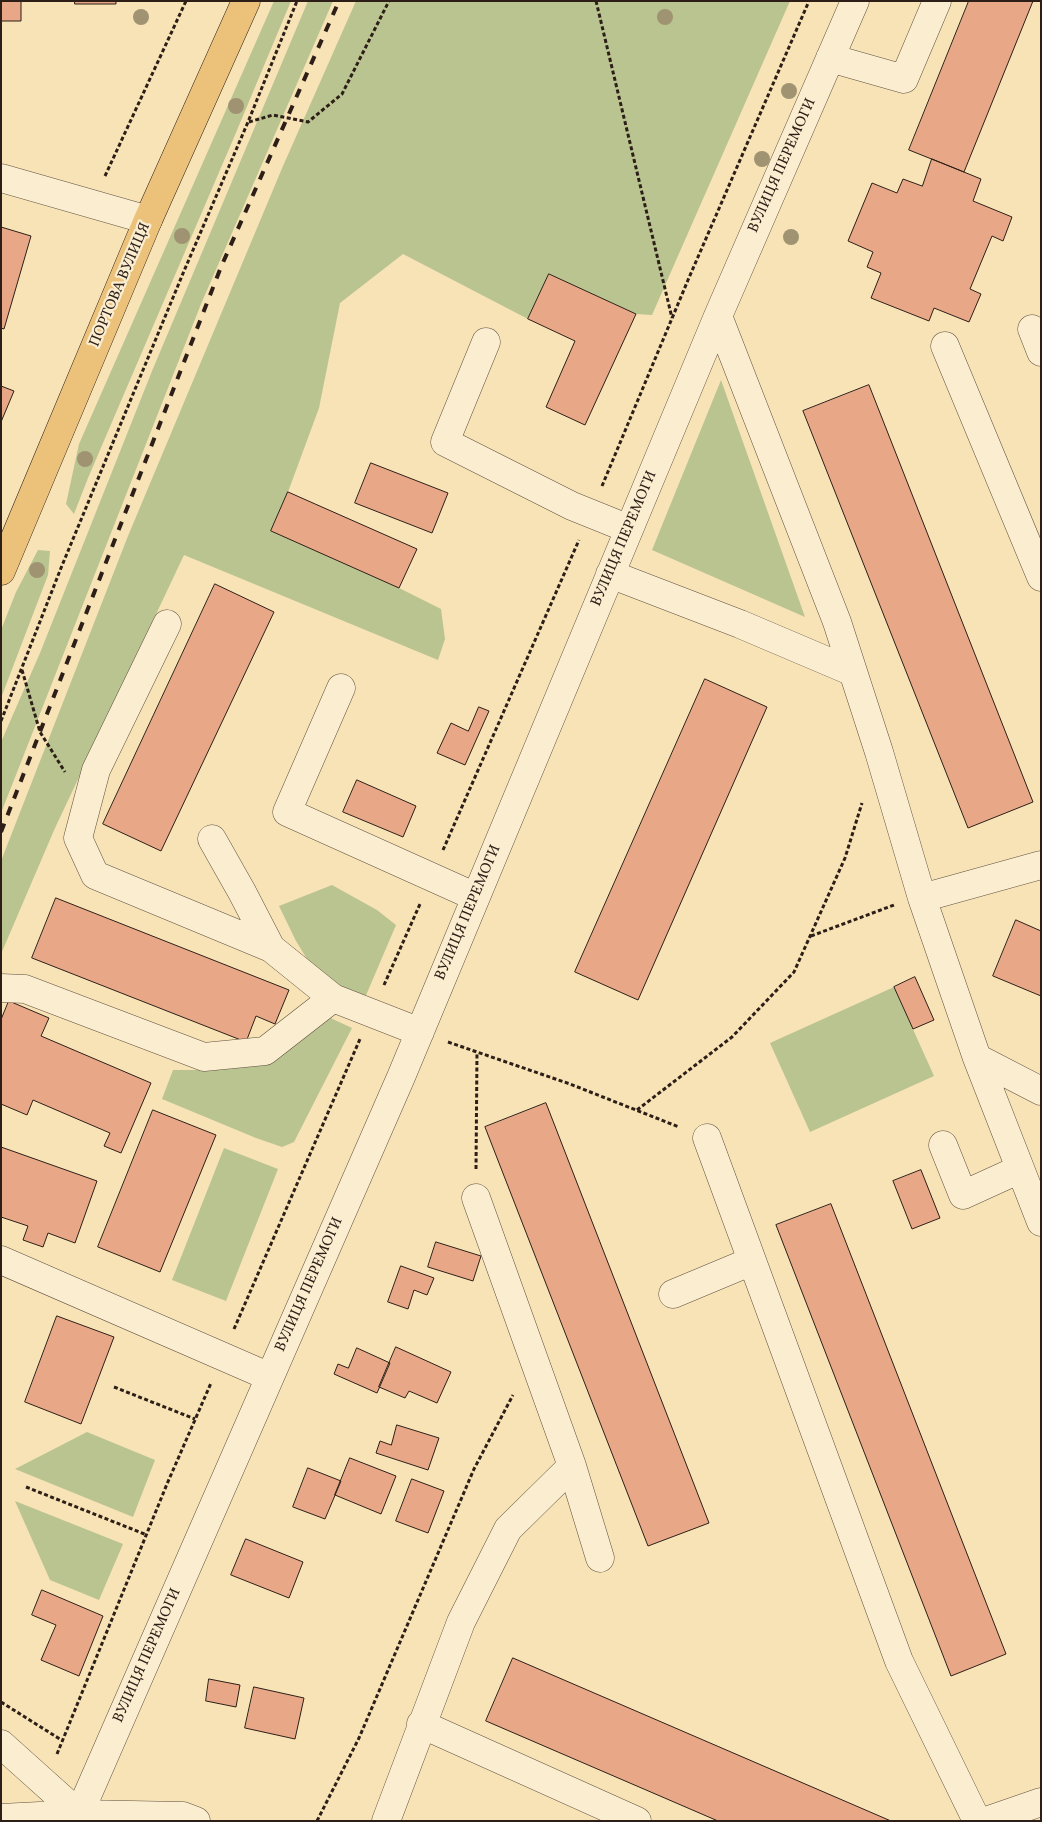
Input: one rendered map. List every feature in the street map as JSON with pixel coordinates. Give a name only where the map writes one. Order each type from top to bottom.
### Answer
[{"type":"main road","name":"ПОРТОВА ВУЛИЦЯ","points":[[1,571],[148,220],[246,1]]},
{"type":"street","name":"ВУЛИЦЯ ПЕРЕМОГИ","points":[[77,1817],[420,1032],[718,316],[855,1]]},
{"type":"street","points":[[830,58],[904,79],[936,1]]},
{"type":"street","points":[[1,178],[148,220]]},
{"type":"street","points":[[718,316],[837,622],[922,898],[978,1058],[1041,1222]]},
{"type":"street","points":[[486,342],[445,442],[572,506],[630,529]]},
{"type":"street","points":[[945,346],[1041,577]]},
{"type":"street","points":[[610,574],[740,624],[853,672]]},
{"type":"street","points":[[167,624],[96,770],[78,838],[95,875],[271,948],[333,998],[420,1032]]},
{"type":"street","points":[[341,688],[287,812],[476,897]]},
{"type":"street","points":[[212,839],[271,948]]},
{"type":"street","points":[[922,898],[1041,866]]},
{"type":"street","points":[[1,988],[25,989],[204,1057],[265,1051],[333,998]]},
{"type":"street","points":[[978,1058],[1041,1091]]},
{"type":"street","points":[[707,1138],[898,1661],[977,1821]]},
{"type":"street","points":[[943,1146],[963,1195],[1020,1169]]},
{"type":"street","points":[[476,1198],[572,1466],[600,1558]]},
{"type":"street","points":[[1,1260],[270,1377]]},
{"type":"street","points":[[674,1294],[752,1261]]},
{"type":"street","points":[[386,1821],[461,1622],[508,1529],[572,1466]]},
{"type":"street","points":[[422,1724],[637,1821]]},
{"type":"street","points":[[1,1744],[77,1817]]},
{"type":"street","points":[[986,1821],[1041,1802]]},
{"type":"street","points":[[1,1818],[138,1818],[183,1816],[196,1821]]},
{"type":"path","points":[[92,204],[186,1]]},
{"type":"path","points":[[1,721],[61,568],[248,122],[296,1]]},
{"type":"path","points":[[248,122],[273,115],[308,122],[342,94],[389,1]]},
{"type":"path","points":[[596,1],[672,318]]},
{"type":"path","points":[[22,670],[40,732],[87,803]]},
{"type":"path","points":[[637,1110],[732,1037],[794,972],[845,858],[864,796]]},
{"type":"path","points":[[810,936],[884,908],[922,898]]},
{"type":"path","points":[[420,1032],[570,1084],[707,1138]]},
{"type":"path","points":[[476,1198],[477,1052]]},
{"type":"path","points":[[317,1821],[360,1738],[474,1469],[533,1357]]},
{"type":"path","points":[[114,1387],[195,1419]]},
{"type":"path","points":[[26,1487],[146,1535]]},
{"type":"path","points":[[1,1702],[63,1740]]},
{"type":"green space","points":[[274,1],[291,1],[74,514],[66,504],[79,444]]},
{"type":"green space","points":[[308,1],[333,1],[201,304],[1,813],[1,742],[40,653],[152,371]]},
{"type":"green space","points":[[356,1],[790,1],[652,315],[636,314],[549,274],[528,319],[403,254],[340,303],[319,408],[288,492],[271,531],[399,588],[441,609],[445,639],[438,660],[184,555],[55,828],[1,954],[1,861],[128,536],[283,166]]},
{"type":"green space","points":[[721,380],[805,617],[652,550]]},
{"type":"green space","points":[[38,550],[50,551],[48,575],[1,698],[1,630],[16,592]]},
{"type":"green space","points":[[332,885],[377,910],[396,925],[364,1000],[315,972],[296,941],[279,906]]},
{"type":"green space","points":[[894,987],[934,1076],[810,1132],[770,1043]]},
{"type":"green space","points":[[324,1015],[352,1028],[294,1142],[282,1147],[162,1099],[173,1070],[215,1070],[243,1061]]},
{"type":"green space","points":[[224,1148],[278,1169],[226,1301],[172,1280]]},
{"type":"green space","points":[[87,1432],[155,1460],[133,1517],[15,1469]]},
{"type":"green space","points":[[15,1501],[123,1544],[99,1600],[50,1580]]},
{"type":"building","points":[[1,1],[21,1],[21,21],[1,21]]},
{"type":"building","points":[[75,1],[116,1],[116,4],[75,4]]},
{"type":"building","points":[[969,1],[1033,1],[964,172],[909,150]]},
{"type":"building","points":[[932,159],[981,179],[973,201],[1012,217],[1003,241],[992,236],[970,289],[981,294],[969,322],[934,308],[929,321],[871,298],[881,273],[867,267],[873,252],[848,241],[872,183],[897,193],[903,179],[922,186]]},
{"type":"building","points":[[1,227],[31,236],[4,329],[1,328]]},
{"type":"building","points":[[549,274],[636,314],[585,425],[546,407],[575,341],[528,319]]},
{"type":"building","points":[[869,385],[1033,802],[968,828],[803,411]]},
{"type":"building","points":[[1,386],[14,391],[1,422]]},
{"type":"building","points":[[371,463],[448,493],[432,533],[355,503]]},
{"type":"building","points":[[288,492],[417,549],[399,588],[271,531]]},
{"type":"building","points":[[215,584],[274,612],[161,851],[103,824]]},
{"type":"building","points":[[705,679],[767,707],[638,1000],[575,972]]},
{"type":"building","points":[[479,707],[489,711],[465,765],[437,753],[451,723],[468,731]]},
{"type":"building","points":[[357,780],[416,806],[403,837],[343,812]]},
{"type":"building","points":[[56,898],[289,990],[275,1024],[256,1016],[246,1042],[32,958]]},
{"type":"building","points":[[1016,920],[1041,931],[1041,996],[993,976]]},
{"type":"building","points":[[915,977],[934,1020],[913,1029],[894,987]]},
{"type":"building","points":[[9,1001],[49,1018],[41,1036],[151,1083],[121,1153],[104,1146],[110,1133],[33,1100],[27,1115],[1,1104],[1,1020]]},
{"type":"building","points":[[546,1103],[709,1523],[648,1546],[485,1127]]},
{"type":"building","points":[[153,1110],[216,1135],[160,1272],[98,1247]]},
{"type":"building","points":[[1,1147],[97,1181],[75,1243],[48,1233],[43,1247],[23,1240],[28,1226],[1,1217]]},
{"type":"building","points":[[921,1170],[940,1218],[912,1229],[893,1181]]},
{"type":"building","points":[[831,1204],[1006,1654],[951,1676],[776,1225]]},
{"type":"building","points":[[436,1242],[481,1256],[473,1281],[428,1267]]},
{"type":"building","points":[[401,1266],[434,1278],[427,1295],[414,1290],[408,1309],[388,1302]]},
{"type":"building","points":[[57,1316],[114,1337],[81,1424],[25,1402]]},
{"type":"building","points":[[396,1347],[451,1372],[437,1403],[409,1391],[405,1398],[379,1387]]},
{"type":"building","points":[[357,1348],[390,1363],[377,1393],[334,1374],[338,1364],[348,1368]]},
{"type":"building","points":[[397,1425],[439,1438],[428,1470],[376,1453],[380,1441],[391,1445]]},
{"type":"building","points":[[350,1458],[396,1476],[381,1514],[335,1495]]},
{"type":"building","points":[[308,1468],[341,1481],[325,1519],[293,1507]]},
{"type":"building","points":[[412,1479],[444,1491],[428,1533],[396,1521]]},
{"type":"building","points":[[246,1539],[303,1562],[289,1598],[231,1575]]},
{"type":"building","points":[[42,1590],[103,1616],[79,1676],[41,1660],[56,1625],[32,1615]]},
{"type":"building","points":[[513,1658],[891,1821],[718,1821],[486,1721]]},
{"type":"building","points":[[209,1679],[240,1685],[236,1707],[206,1701]]},
{"type":"building","points":[[254,1687],[304,1698],[295,1739],[245,1728]]},
{"type":"railway","points":[[1,832],[221,267],[339,1]]}]
